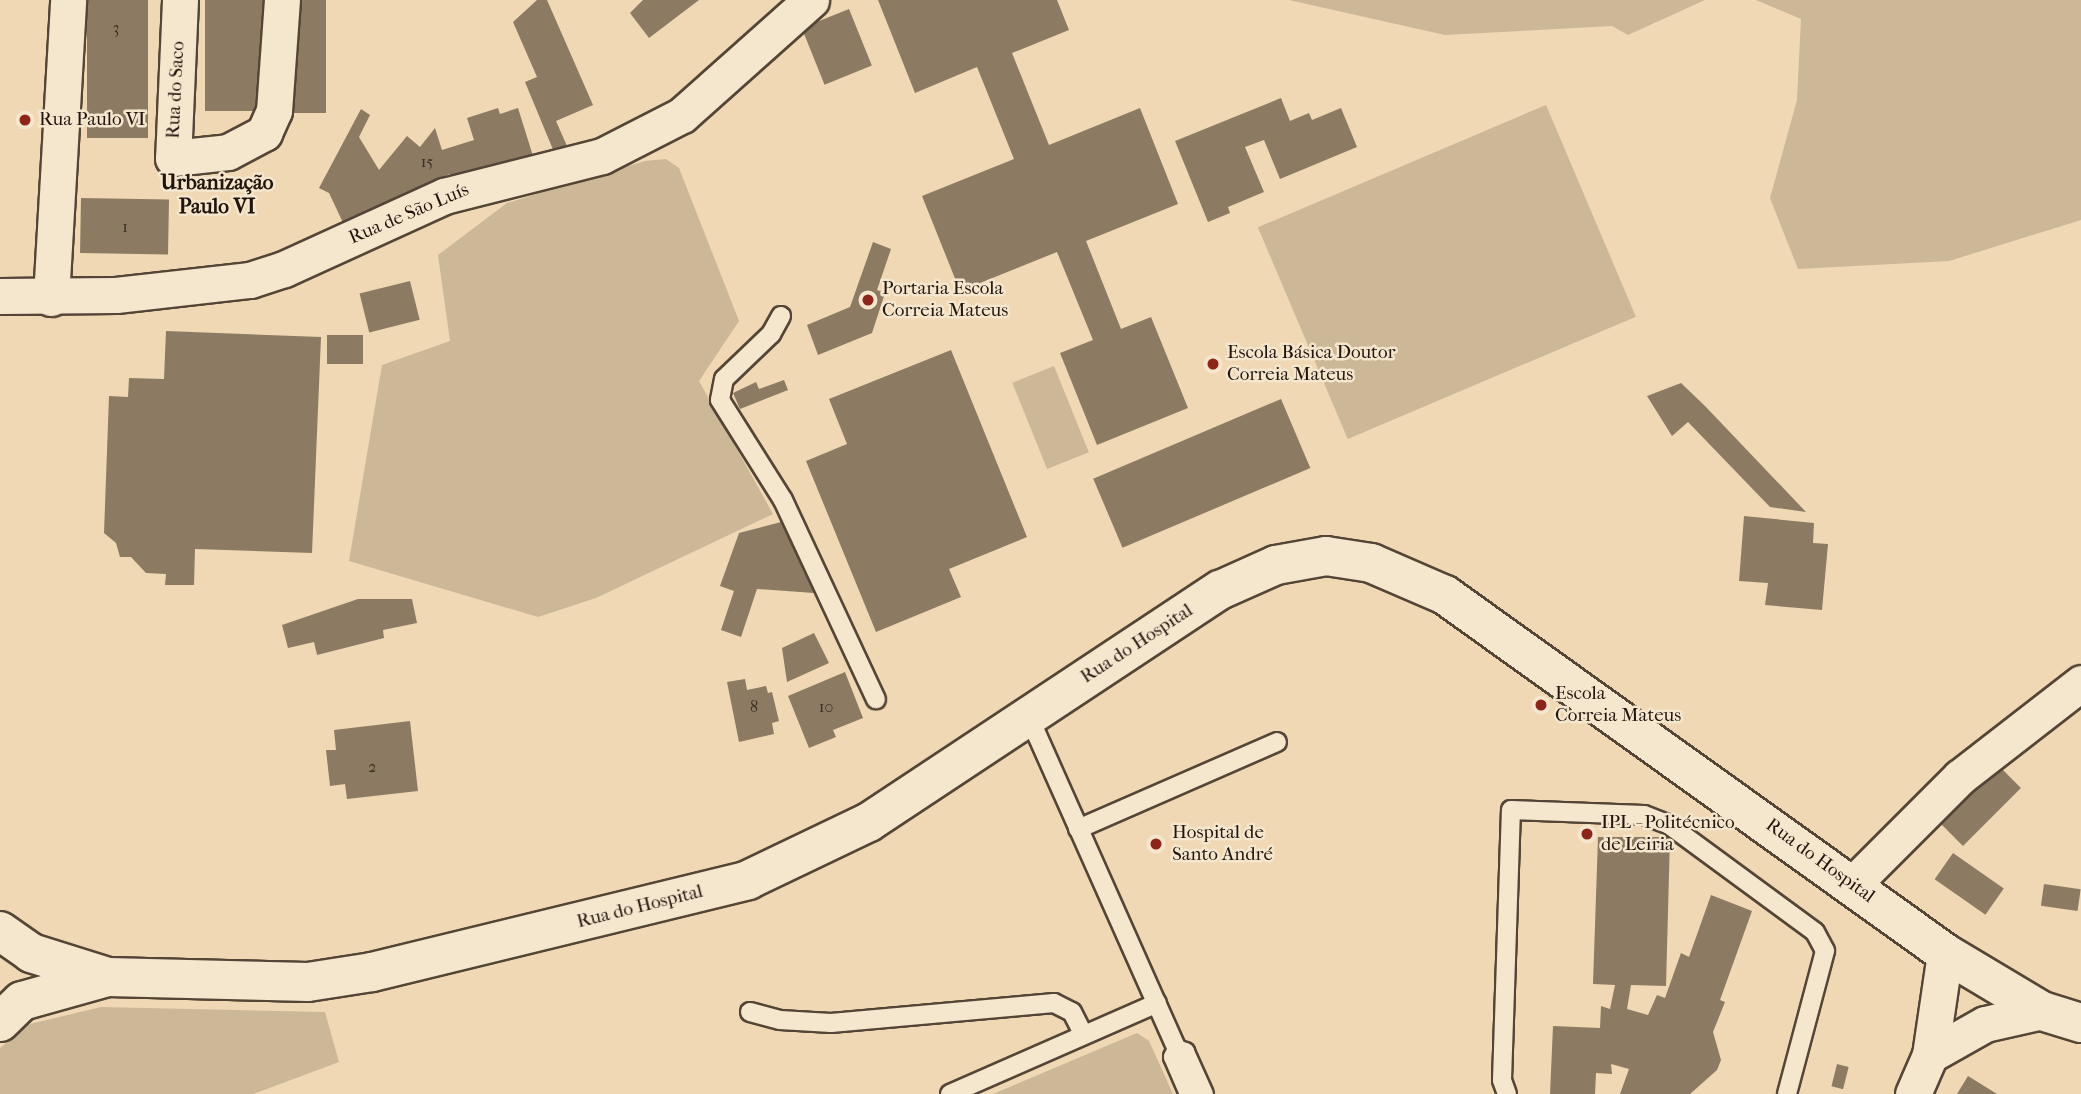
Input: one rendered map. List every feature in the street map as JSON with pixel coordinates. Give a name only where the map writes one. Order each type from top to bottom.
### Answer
[{"type":"main road","name":"Rua do Hospital","points":[[0,931],[15,956],[108,977],[245,982],[342,979],[748,880],[869,822],[1142,639],[1248,576],[1309,556],[1371,563],[1418,580],[1474,613],[1945,953],[2042,1010],[2081,1023]]},
{"type":"main road","name":"Rua do Hospital","points":[[7,1006],[108,977]]},
{"type":"street","points":[[51,298],[68,0]]},
{"type":"street","name":"Rua do Saco","points":[[180,0],[173,158],[228,152],[264,133],[274,111],[282,0]]},
{"type":"street","name":"Rua de São Luís","points":[[0,296],[51,298],[142,294],[250,280],[295,264],[444,196],[602,156],[682,115],[811,0]]},
{"type":"street","points":[[1853,884],[1960,778],[2081,683]]},
{"type":"street","points":[[1913,1094],[1930,1055],[1945,953]]},
{"type":"street","points":[[1930,1055],[1985,1024],[2042,1010]]},
{"type":"lane","points":[[781,316],[771,334],[724,379],[720,400],[783,500],[876,699]]},
{"type":"lane","points":[[1028,717],[1177,1049],[1185,1052],[1204,1094]]},
{"type":"lane","points":[[1078,829],[1277,742]]},
{"type":"lane","points":[[1507,1094],[1502,1080],[1511,810],[1644,815],[1668,824],[1815,932],[1825,951],[1791,1093]]},
{"type":"lane","points":[[750,1012],[780,1020],[831,1023],[1054,1003],[1072,1012],[1083,1034]]},
{"type":"lane","points":[[950,1094],[1157,1003]]},
{"type":"lane","points":[[1177,1049],[1173,1057],[1189,1094]]},
{"type":"shaded area","points":[[1289,0],[1705,0],[1628,35],[1612,26],[1445,35]]},
{"type":"shaded area","points":[[1756,0],[2081,0],[2081,220],[1949,261],[1798,269],[1770,198],[1797,100],[1801,19]]},
{"type":"shaded area","points":[[1546,105],[1636,317],[1348,439],[1258,227]]},
{"type":"shaded area","points":[[666,159],[679,168],[739,321],[699,381],[773,514],[596,598],[538,617],[349,561],[382,365],[450,341],[438,255],[507,203],[645,161]]},
{"type":"shaded area","points":[[1054,366],[1089,452],[1047,469],[1012,383]]},
{"type":"shaded area","points":[[101,1007],[325,1012],[339,1062],[253,1094],[0,1094],[0,1048],[30,1024]]},
{"type":"shaded area","points":[[1137,1033],[1149,1041],[1173,1094],[993,1094]]},
{"type":"building","points":[[87,0],[148,0],[148,138],[87,138]]},
{"type":"building","points":[[205,0],[266,0],[266,111],[205,111]]},
{"type":"building","points":[[294,0],[326,0],[326,113],[294,113]]},
{"type":"building","points":[[537,0],[547,0],[593,105],[556,121],[567,146],[554,152],[525,82],[537,77],[513,22]]},
{"type":"building","points":[[643,0],[699,0],[649,38],[630,13]]},
{"type":"building","points":[[878,0],[1057,0],[1069,30],[1012,53],[1049,145],[1140,108],[1178,204],[1086,241],[1121,329],[1151,317],[1188,408],[1097,445],[1060,353],[1093,340],[1057,252],[960,291],[922,196],[1014,159],[977,67],[915,93]]},
{"type":"building","points":[[849,9],[872,66],[825,85],[802,28]]},
{"type":"building","points":[[1281,98],[1290,121],[1309,113],[1312,120],[1341,108],[1357,147],[1280,179],[1264,140],[1245,147],[1264,192],[1228,207],[1230,213],[1208,222],[1175,141]]},
{"type":"building","points":[[498,108],[500,114],[518,108],[533,156],[452,182],[450,174],[428,183],[431,190],[346,229],[329,193],[319,188],[361,109],[370,115],[359,137],[379,170],[407,136],[420,147],[435,128],[442,150],[474,140],[467,118]]},
{"type":"building","points":[[81,198],[169,200],[168,255],[80,253]]},
{"type":"building","name":"Portaria Escola Correia Mateus","points":[[873,242],[891,249],[877,290],[885,293],[872,333],[818,355],[807,325],[850,307]]},
{"type":"building","points":[[410,281],[420,320],[369,332],[360,294]]},
{"type":"building","points":[[166,331],[321,337],[312,553],[195,549],[194,585],[165,585],[166,574],[146,573],[131,557],[120,557],[116,543],[104,533],[109,396],[128,397],[129,378],[164,379]]},
{"type":"building","points":[[327,335],[363,335],[363,364],[327,364]]},
{"type":"building","points":[[951,350],[1027,537],[949,569],[961,597],[876,632],[806,461],[847,444],[829,399]]},
{"type":"building","points":[[784,380],[788,390],[740,409],[733,393],[756,382],[759,389]]},
{"type":"building","points":[[1681,383],[1806,512],[1770,507],[1688,422],[1672,436],[1647,396]]},
{"type":"building","points":[[1281,399],[1310,468],[1123,548],[1093,479]]},
{"type":"building","points":[[1744,516],[1814,523],[1813,543],[1828,544],[1822,610],[1765,605],[1768,583],[1739,581]]},
{"type":"building","points":[[781,522],[814,593],[757,589],[741,637],[721,630],[734,591],[720,586],[739,533]]},
{"type":"building","points":[[358,599],[412,599],[417,623],[383,630],[384,638],[317,655],[314,642],[288,648],[282,625]]},
{"type":"building","points":[[814,633],[829,663],[787,682],[782,648]]},
{"type":"building","points":[[845,672],[863,718],[833,730],[836,737],[809,748],[788,696]]},
{"type":"building","points":[[745,679],[747,690],[766,686],[768,693],[772,692],[779,721],[772,723],[774,734],[739,742],[727,682]]},
{"type":"building","points":[[410,721],[418,791],[347,799],[345,784],[330,786],[326,750],[336,750],[334,730]]},
{"type":"building","points":[[1999,766],[2021,788],[1963,846],[1941,824]]},
{"type":"building","points":[[1598,837],[1670,837],[1666,986],[1631,985],[1627,1009],[1648,1015],[1657,995],[1665,998],[1681,953],[1689,957],[1711,895],[1752,911],[1720,1000],[1725,1002],[1713,1032],[1721,1060],[1717,1070],[1690,1094],[1620,1094],[1629,1069],[1611,1064],[1612,1074],[1596,1073],[1595,1094],[1550,1094],[1553,1026],[1600,1028],[1601,1006],[1610,1009],[1615,985],[1593,984]]},
{"type":"building","points":[[1953,853],[2004,889],[1985,915],[1935,879]]},
{"type":"building","points":[[2044,884],[2081,889],[2078,911],[2041,906]]},
{"type":"building","points":[[1837,1064],[1849,1067],[1843,1089],[1831,1086]]},
{"type":"building","points":[[1968,1076],[1997,1094],[1957,1094]]},
{"type":"place","name":"Rua Paulo VI","points":[[25,120]]},
{"type":"place","name":"Portaria Escola Correia Mateus","points":[[868,300]]},
{"type":"place","name":"Escola Básica Doutor Correia Mateus","points":[[1213,364]]},
{"type":"place","name":"Escola Correia Mateus","points":[[1541,705]]},
{"type":"place","name":"IPL - Politécnico de Leiria","points":[[1587,834]]},
{"type":"place","name":"Hospital de Santo André","points":[[1156,844]]},
{"type":"district","name":"Urbanização Paulo VI","points":[[217,194]]}]
